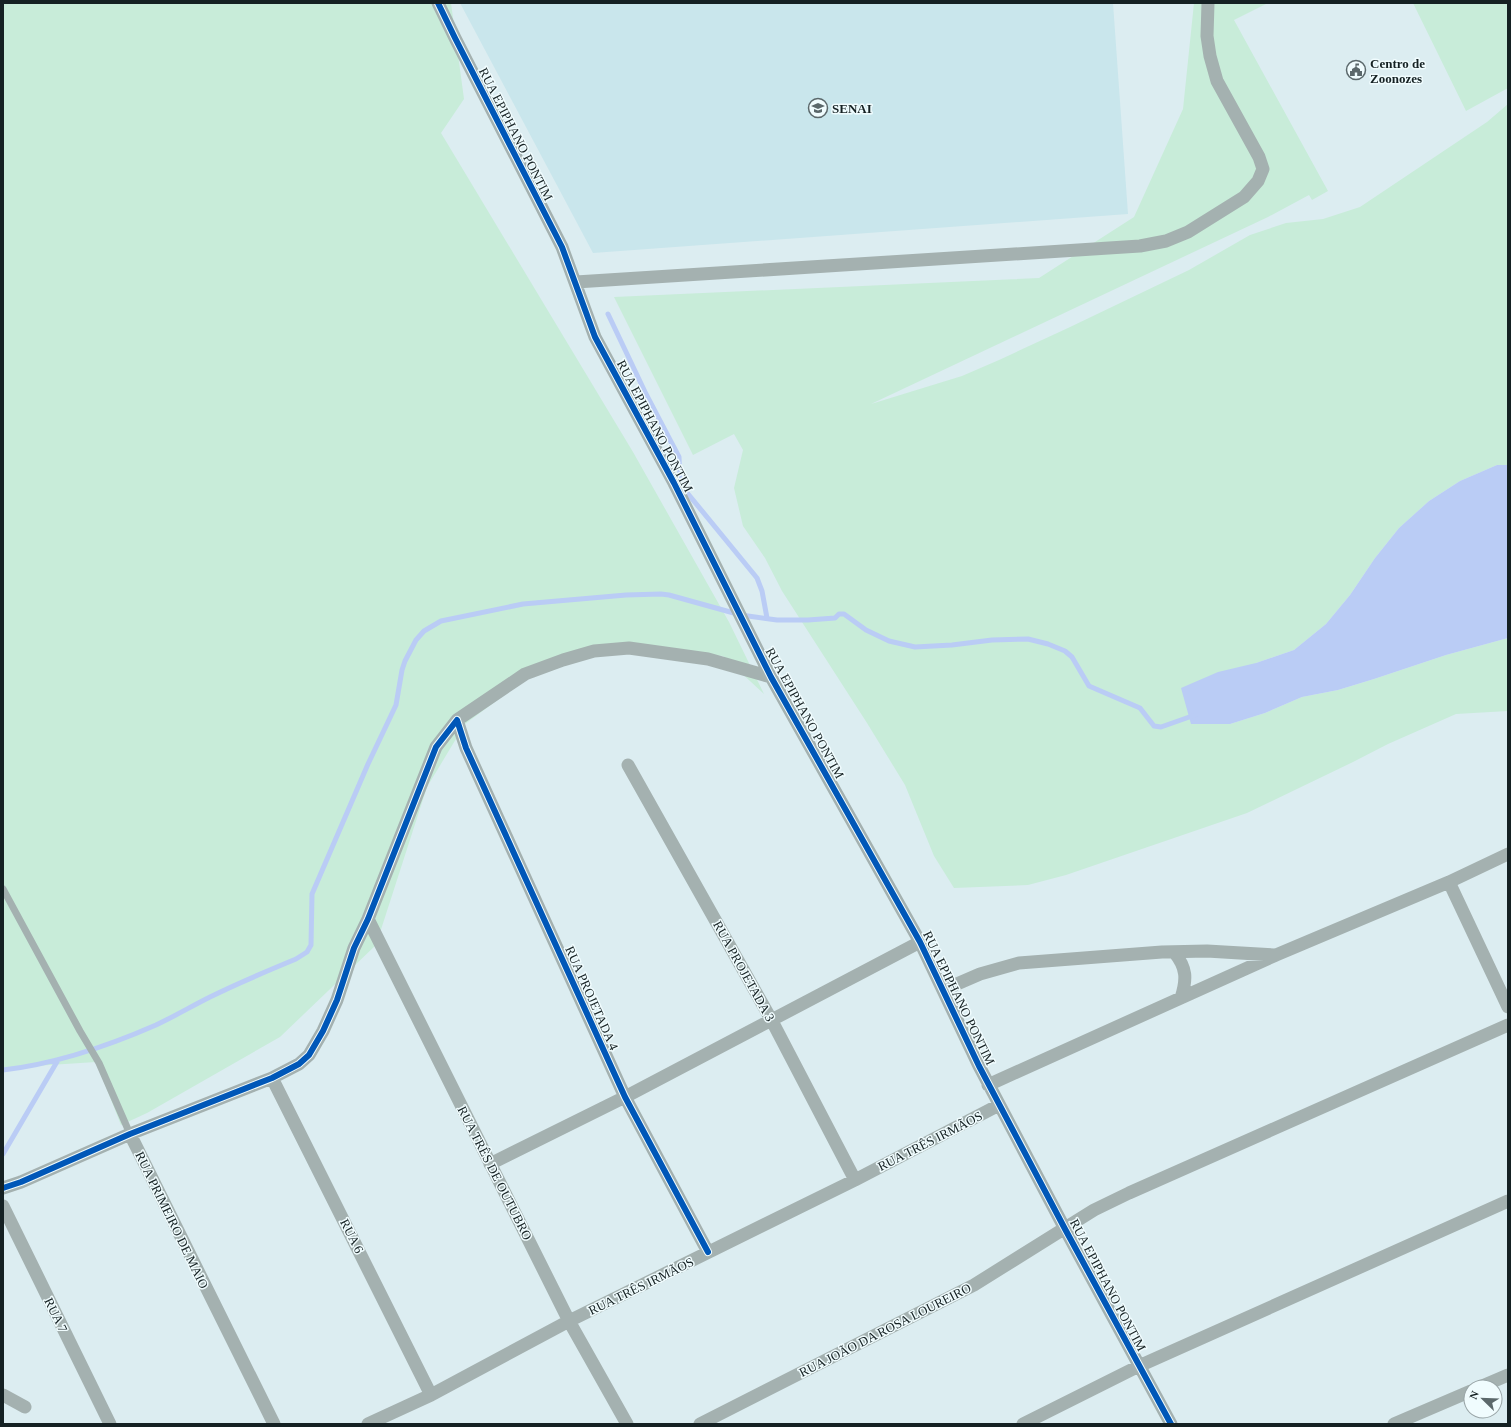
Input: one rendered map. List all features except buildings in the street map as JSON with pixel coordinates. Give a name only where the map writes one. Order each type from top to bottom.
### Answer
[{"type":"street","name":"RUA EPIPHANO PONTIM","points":[[438,3],[454,38],[562,247],[595,337],[674,483],[772,677],[920,942],[988,1084],[1171,1424]]},
{"type":"street","points":[[576,282],[1140,246],[1166,241],[1188,232],[1244,197],[1258,181],[1262,169],[1259,157],[1217,80],[1210,56],[1207,36],[1208,3]]},
{"type":"street","points":[[3,1188],[21,1182],[130,1134],[272,1078],[299,1064],[309,1055],[316,1046],[337,1000],[354,948],[368,919],[436,747],[457,720],[525,674],[563,660],[594,651],[629,648],[700,658],[772,677]]},
{"type":"street","name":"RUA PROJETADA 4","points":[[457,720],[466,748],[625,1097],[708,1252]]},
{"type":"street","name":"RUA PROJETADA 3","points":[[628,765],[772,1021],[855,1180]]},
{"type":"street","points":[[988,1084],[1276,955],[1449,882],[1508,854]]},
{"type":"street","points":[[1449,882],[1508,1007]]},
{"type":"street","name":"RUA TRÊS DE OUTUBRO","points":[[368,919],[569,1321],[627,1424]]},
{"type":"street","points":[[490,1164],[625,1097],[920,942]]},
{"type":"street","points":[[943,990],[980,974],[1019,963],[1174,952],[1207,951],[1276,955]]},
{"type":"street","points":[[1174,952],[1182,961],[1185,974],[1185,986],[1181,998]]},
{"type":"street","name":"RUA JOÃO DA ROSA LOUREIRO","points":[[700,1424],[974,1285],[1094,1210],[1129,1192],[1508,1025]]},
{"type":"street","name":"RUA 6","points":[[272,1078],[432,1395]]},
{"type":"street","name":"RUA TRÊS IRMÃOS","points":[[368,1424],[432,1395],[569,1321],[855,1180],[999,1105]]},
{"type":"street","name":"RUA PRIMEIRO DE MAIO","points":[[130,1134],[274,1424]]},
{"type":"street","points":[[1023,1424],[1139,1366],[1508,1201]]},
{"type":"street","name":"RUA 7","points":[[3,1206],[110,1424]]},
{"type":"street","points":[[1499,1379],[1508,1375]]},
{"type":"street","points":[[1394,1424],[1463,1394]]},
{"type":"street","points":[[3,1395],[24,1407]]},
{"type":"lane","name":"RUA PRIMEIRO DE MAIO","points":[[3,889],[99,1063],[130,1134]]},
{"type":"shaded area","name":"SENAI","points":[[460,3],[1113,3],[1128,214],[593,253]]},
{"type":"green space","points":[[3,3],[451,3],[464,99],[441,133],[633,452],[729,622],[764,694],[723,656],[653,650],[556,657],[465,724],[427,787],[376,945],[280,1037],[147,1113],[121,1125],[96,1062],[3,1068]]},
{"type":"green space","points":[[1194,3],[1268,3],[1234,20],[1328,191],[1312,200],[1309,195],[1268,217],[871,404],[962,376],[999,360],[1189,270],[1250,235],[1286,223],[1323,219],[1360,207],[1487,122],[1508,104],[1508,465],[1497,465],[1460,481],[1429,501],[1399,528],[1375,558],[1350,595],[1326,624],[1294,650],[1256,663],[1230,724],[1265,713],[1302,697],[1338,690],[1446,655],[1508,638],[1508,711],[1456,714],[1388,744],[1247,813],[1066,875],[1028,885],[954,888],[934,856],[905,785],[782,591],[765,558],[743,526],[734,488],[743,450],[734,434],[693,455],[614,297],[1039,278],[1134,217],[1183,109]]},
{"type":"green space","points":[[1413,3],[1508,3],[1508,88],[1466,111]]},
{"type":"water","points":[[1497,465],[1508,465],[1508,638],[1446,655],[1338,690],[1302,697],[1265,713],[1230,724],[1191,724],[1181,688],[1218,672],[1256,663],[1294,650],[1326,624],[1350,595],[1375,558],[1399,528],[1429,501],[1460,481]]},
{"type":"waterway","points":[[608,314],[646,394],[679,457],[680,478],[684,489],[757,578],[762,591],[767,618]]},
{"type":"waterway","points":[[3,1070],[62,1059],[119,1040],[156,1025],[221,992],[296,959],[307,952],[311,945],[312,894],[368,764],[396,705],[405,661],[416,640],[424,631],[441,621],[523,604],[626,595],[661,594],[741,615],[777,620],[835,618],[839,614],[844,614],[866,630],[889,641],[915,647],[952,645],[992,640],[1028,639],[1048,644],[1065,651],[1072,657],[1089,686],[1140,708],[1154,726],[1161,727],[1195,715]]},
{"type":"waterway","points":[[3,1154],[58,1060]]},
{"type":"cycle path","points":[[438,3],[562,247],[595,337],[674,483],[771,677],[920,942],[979,1066],[1065,1229],[1171,1424]]},
{"type":"cycle path","points":[[3,1188],[21,1182],[130,1134],[272,1078],[299,1064],[309,1055],[323,1031],[337,1000],[354,948],[368,919],[436,747],[457,720],[466,748],[625,1097],[708,1252]]},
{"type":"place","name":"Centro de Zoonozes","points":[[1356,70]]},
{"type":"place","name":"SENAI","points":[[818,108]]}]
